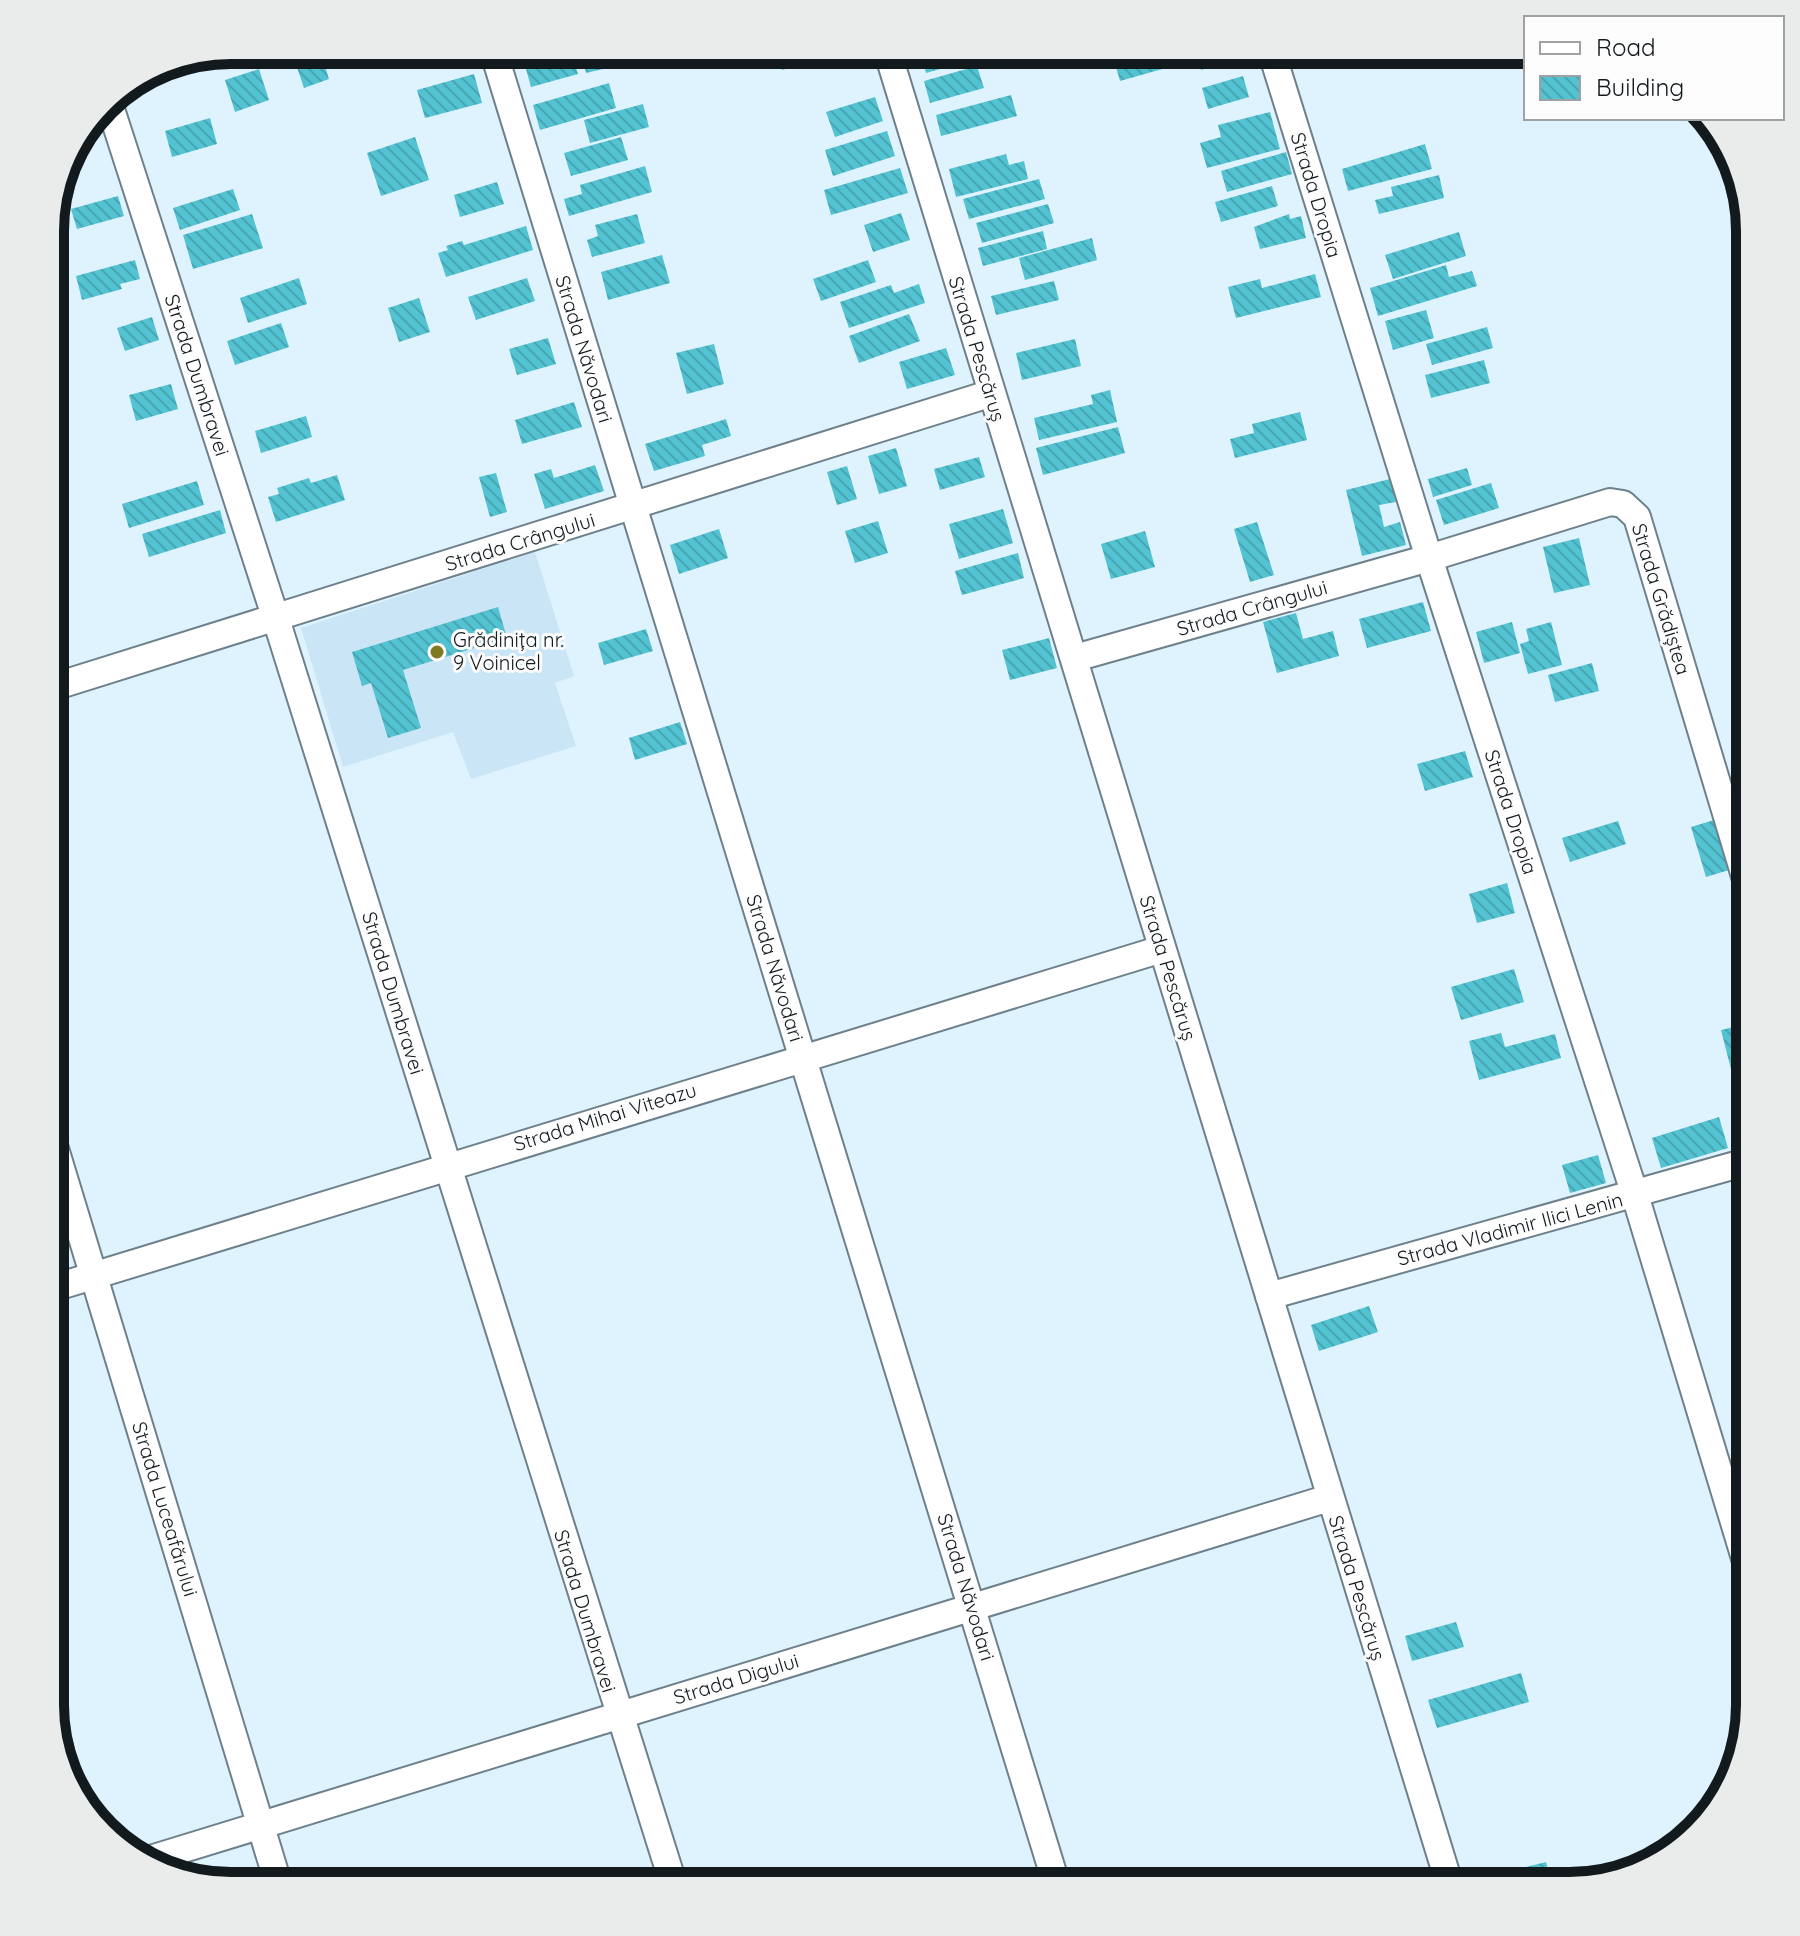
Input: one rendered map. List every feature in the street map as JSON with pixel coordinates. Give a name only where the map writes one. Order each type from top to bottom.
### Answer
[{"type":"street","name":"Strada Năvodari","points":[[497,64],[1053,1872]]},
{"type":"street","name":"Strada Pescăruș","points":[[891,64],[989,394],[1075,658],[1446,1872]]},
{"type":"street","name":"Strada Dropia","points":[[1275,64],[1429,558],[1635,1195],[1736,1529]]},
{"type":"street","name":"Strada Dumbravei","points":[[112,114],[276,619],[617,1714],[669,1872]]},
{"type":"street","name":"Strada Crângului","points":[[64,684],[989,394]]},
{"type":"street","name":"Strada Grădiștea","points":[[1429,558],[1610,502],[1623,504],[1631,511],[1643,538],[1736,847]]},
{"type":"street","name":"Strada Crângului","points":[[1075,658],[1429,558]]},
{"type":"street","name":"Strada Mihai Viteazu","points":[[64,1285],[1162,949]]},
{"type":"street","name":"Strada Vladimir Ilici Lenin","points":[[1269,1296],[1736,1165]]},
{"type":"street","name":"Strada Luceafărului","points":[[64,1176],[274,1872]]},
{"type":"street","name":"Strada Digului","points":[[160,1856],[1329,1498]]},
{"type":"shaded area","name":"Grădinița nr. 9 Voinicel","points":[[535,552],[574,676],[555,683],[576,746],[471,779],[453,732],[343,767],[301,628]]},
{"type":"building","points":[[296,64],[324,64],[329,79],[304,88]]},
{"type":"building","points":[[525,64],[575,64],[578,74],[531,87]]},
{"type":"building","points":[[584,64],[625,64],[586,73]]},
{"type":"building","points":[[780,64],[804,64],[782,70]]},
{"type":"building","points":[[924,64],[958,64],[926,73]]},
{"type":"building","points":[[1115,64],[1172,64],[1173,66],[1120,81]]},
{"type":"building","points":[[1199,64],[1223,64],[1201,70]]},
{"type":"building","points":[[977,66],[984,88],[930,103],[924,81]]},
{"type":"building","points":[[259,69],[269,100],[235,112],[225,80]]},
{"type":"building","points":[[474,74],[482,103],[425,118],[417,90]]},
{"type":"building","points":[[1243,76],[1249,97],[1208,109],[1202,88]]},
{"type":"building","points":[[609,83],[616,108],[540,130],[533,105]]},
{"type":"building","points":[[1011,95],[1017,116],[941,136],[936,115]]},
{"type":"building","points":[[875,97],[883,121],[835,137],[826,112]]},
{"type":"building","points":[[643,104],[649,127],[590,143],[584,120]]},
{"type":"building","points":[[1270,112],[1280,149],[1207,168],[1200,143],[1221,137],[1218,125]]},
{"type":"building","points":[[210,118],[217,144],[172,157],[165,131]]},
{"type":"building","points":[[887,131],[895,156],[833,176],[825,150]]},
{"type":"building","points":[[415,137],[429,180],[381,196],[367,153]]},
{"type":"building","points":[[621,137],[628,160],[571,176],[564,153]]},
{"type":"building","points":[[1425,144],[1432,169],[1348,191],[1342,169]]},
{"type":"building","points":[[1286,152],[1292,174],[1227,192],[1221,171]]},
{"type":"building","points":[[1006,154],[1009,165],[1024,161],[1028,179],[956,197],[949,169]]},
{"type":"building","points":[[645,166],[652,192],[569,216],[564,199],[582,194],[580,185]]},
{"type":"building","points":[[900,168],[908,193],[831,215],[824,190]]},
{"type":"building","points":[[1439,175],[1444,198],[1379,214],[1375,200],[1393,196],[1391,187]]},
{"type":"building","points":[[1039,179],[1045,199],[969,219],[963,199]]},
{"type":"building","points":[[497,182],[504,204],[460,217],[454,195]]},
{"type":"building","points":[[1272,186],[1278,206],[1221,222],[1215,202]]},
{"type":"building","points":[[233,189],[240,210],[180,230],[173,208]]},
{"type":"building","points":[[118,196],[124,216],[77,229],[71,209]]},
{"type":"building","points":[[1048,204],[1054,223],[982,243],[976,223]]},
{"type":"building","points":[[901,213],[910,240],[873,252],[864,225]]},
{"type":"building","points":[[252,214],[263,248],[193,269],[183,235]]},
{"type":"building","points":[[637,214],[645,243],[592,257],[587,240],[598,236],[595,225]]},
{"type":"building","points":[[1289,214],[1290,219],[1301,216],[1306,238],[1260,249],[1254,227]]},
{"type":"building","points":[[526,226],[533,250],[446,277],[438,253],[448,250],[446,246],[462,241],[464,245]]},
{"type":"building","points":[[1043,231],[1047,249],[983,266],[978,248]]},
{"type":"building","points":[[1459,232],[1466,256],[1393,279],[1385,255]]},
{"type":"building","points":[[1092,238],[1097,260],[1025,280],[1019,258]]},
{"type":"building","points":[[662,255],[670,283],[608,300],[601,272]]},
{"type":"building","points":[[135,260],[140,279],[120,284],[122,289],[82,300],[76,276]]},
{"type":"building","points":[[868,260],[876,282],[821,301],[813,279]]},
{"type":"building","points":[[1446,265],[1449,277],[1472,271],[1477,286],[1378,316],[1370,288]]},
{"type":"building","points":[[1315,274],[1321,297],[1236,318],[1228,287],[1260,279],[1262,288]]},
{"type":"building","points":[[299,278],[307,304],[248,323],[240,298]]},
{"type":"building","points":[[527,278],[535,301],[476,320],[468,297]]},
{"type":"building","points":[[1054,281],[1059,300],[996,315],[991,296]]},
{"type":"building","points":[[919,284],[925,303],[849,328],[840,302],[891,285],[894,293]]},
{"type":"building","points":[[419,298],[430,332],[399,342],[388,308]]},
{"type":"building","points":[[1426,310],[1434,338],[1393,350],[1385,321]]},
{"type":"building","points":[[909,314],[920,341],[859,363],[849,336]]},
{"type":"building","points":[[152,317],[159,340],[125,351],[117,328]]},
{"type":"building","points":[[281,323],[289,347],[235,365],[227,341]]},
{"type":"building","points":[[1487,327],[1493,348],[1432,365],[1426,344]]},
{"type":"building","points":[[548,338],[556,364],[517,375],[509,349]]},
{"type":"building","points":[[1075,339],[1081,366],[1022,380],[1016,353]]},
{"type":"building","points":[[714,344],[724,384],[687,394],[676,353]]},
{"type":"building","points":[[946,348],[955,375],[907,389],[899,362]]},
{"type":"building","points":[[1484,360],[1490,383],[1431,398],[1425,375]]},
{"type":"building","points":[[171,384],[178,409],[136,421],[129,395]]},
{"type":"building","points":[[1110,390],[1117,422],[1039,440],[1034,418],[1093,404],[1091,395]]},
{"type":"building","points":[[574,402],[582,427],[522,444],[515,420]]},
{"type":"building","points":[[1300,412],[1307,440],[1235,458],[1230,439],[1254,433],[1252,424]]},
{"type":"building","points":[[306,416],[312,437],[261,453],[255,431]]},
{"type":"building","points":[[726,419],[731,436],[702,445],[705,456],[654,471],[645,444]]},
{"type":"building","points":[[1118,427],[1125,453],[1043,475],[1036,448]]},
{"type":"building","points":[[896,448],[907,486],[879,494],[868,456]]},
{"type":"building","points":[[979,457],[985,477],[940,490],[934,469]]},
{"type":"building","points":[[595,465],[604,491],[545,509],[534,474],[551,469],[554,478]]},
{"type":"building","points":[[847,466],[857,499],[837,505],[827,472]]},
{"type":"building","points":[[1467,468],[1472,485],[1433,497],[1428,479]]},
{"type":"building","points":[[496,473],[507,512],[490,517],[479,477]]},
{"type":"building","points":[[337,475],[345,500],[276,522],[268,497],[279,494],[277,488],[309,478],[311,483]]},
{"type":"building","points":[[1390,479],[1396,502],[1379,505],[1384,527],[1400,522],[1406,545],[1362,556],[1346,490]]},
{"type":"building","points":[[197,481],[204,505],[129,528],[122,504]]},
{"type":"building","points":[[1491,483],[1499,508],[1444,525],[1436,500]]},
{"type":"building","points":[[1003,509],[1013,543],[959,559],[949,524]]},
{"type":"building","points":[[220,510],[226,533],[149,557],[142,534]]},
{"type":"building","points":[[878,521],[888,553],[855,563],[845,531]]},
{"type":"building","points":[[1257,522],[1274,575],[1250,582],[1234,529]]},
{"type":"building","points":[[719,529],[728,558],[679,574],[670,545]]},
{"type":"building","points":[[1145,531],[1155,567],[1111,579],[1101,544]]},
{"type":"building","points":[[1579,538],[1590,585],[1554,593],[1543,547]]},
{"type":"building","points":[[1018,553],[1024,578],[962,595],[955,571]]},
{"type":"building","points":[[1423,602],[1431,631],[1367,648],[1359,619]]},
{"type":"building","points":[[498,607],[507,638],[403,670],[421,728],[388,738],[371,683],[362,686],[352,652]]},
{"type":"building","points":[[1296,613],[1303,639],[1333,631],[1339,656],[1277,673],[1263,622]]},
{"type":"building","points":[[1512,622],[1520,653],[1484,663],[1476,632]]},
{"type":"building","points":[[1551,622],[1562,665],[1528,674],[1520,644],[1529,641],[1526,629]]},
{"type":"building","points":[[646,629],[653,651],[604,665],[598,643]]},
{"type":"building","points":[[1049,638],[1057,668],[1010,680],[1002,650]]},
{"type":"building","points":[[1592,663],[1599,691],[1555,702],[1548,675]]},
{"type":"building","points":[[680,722],[687,744],[635,760],[629,738]]},
{"type":"building","points":[[1465,751],[1473,777],[1425,791],[1417,764]]},
{"type":"building","points":[[1714,820],[1729,870],[1706,877],[1691,827]]},
{"type":"building","points":[[1618,821],[1626,844],[1570,862],[1562,838]]},
{"type":"building","points":[[1507,883],[1515,913],[1477,923],[1469,894]]},
{"type":"building","points":[[1514,969],[1524,1002],[1461,1020],[1451,987]]},
{"type":"building","points":[[1736,1026],[1736,1080],[1734,1081],[1721,1030]]},
{"type":"building","points":[[1501,1033],[1505,1047],[1555,1034],[1561,1058],[1479,1080],[1469,1041]]},
{"type":"building","points":[[1719,1117],[1728,1148],[1661,1168],[1652,1138]]},
{"type":"building","points":[[1598,1155],[1606,1183],[1570,1193],[1562,1165]]},
{"type":"building","points":[[1369,1306],[1378,1332],[1319,1351],[1311,1325]]},
{"type":"building","points":[[1456,1622],[1464,1647],[1412,1661],[1405,1636]]},
{"type":"building","points":[[1521,1673],[1529,1702],[1437,1728],[1428,1700]]},
{"type":"building","points":[[1546,1862],[1548,1872],[1506,1872]]},
{"type":"place","name":"Grădinița nr. 9 Voinicel","points":[[437,652]]}]
